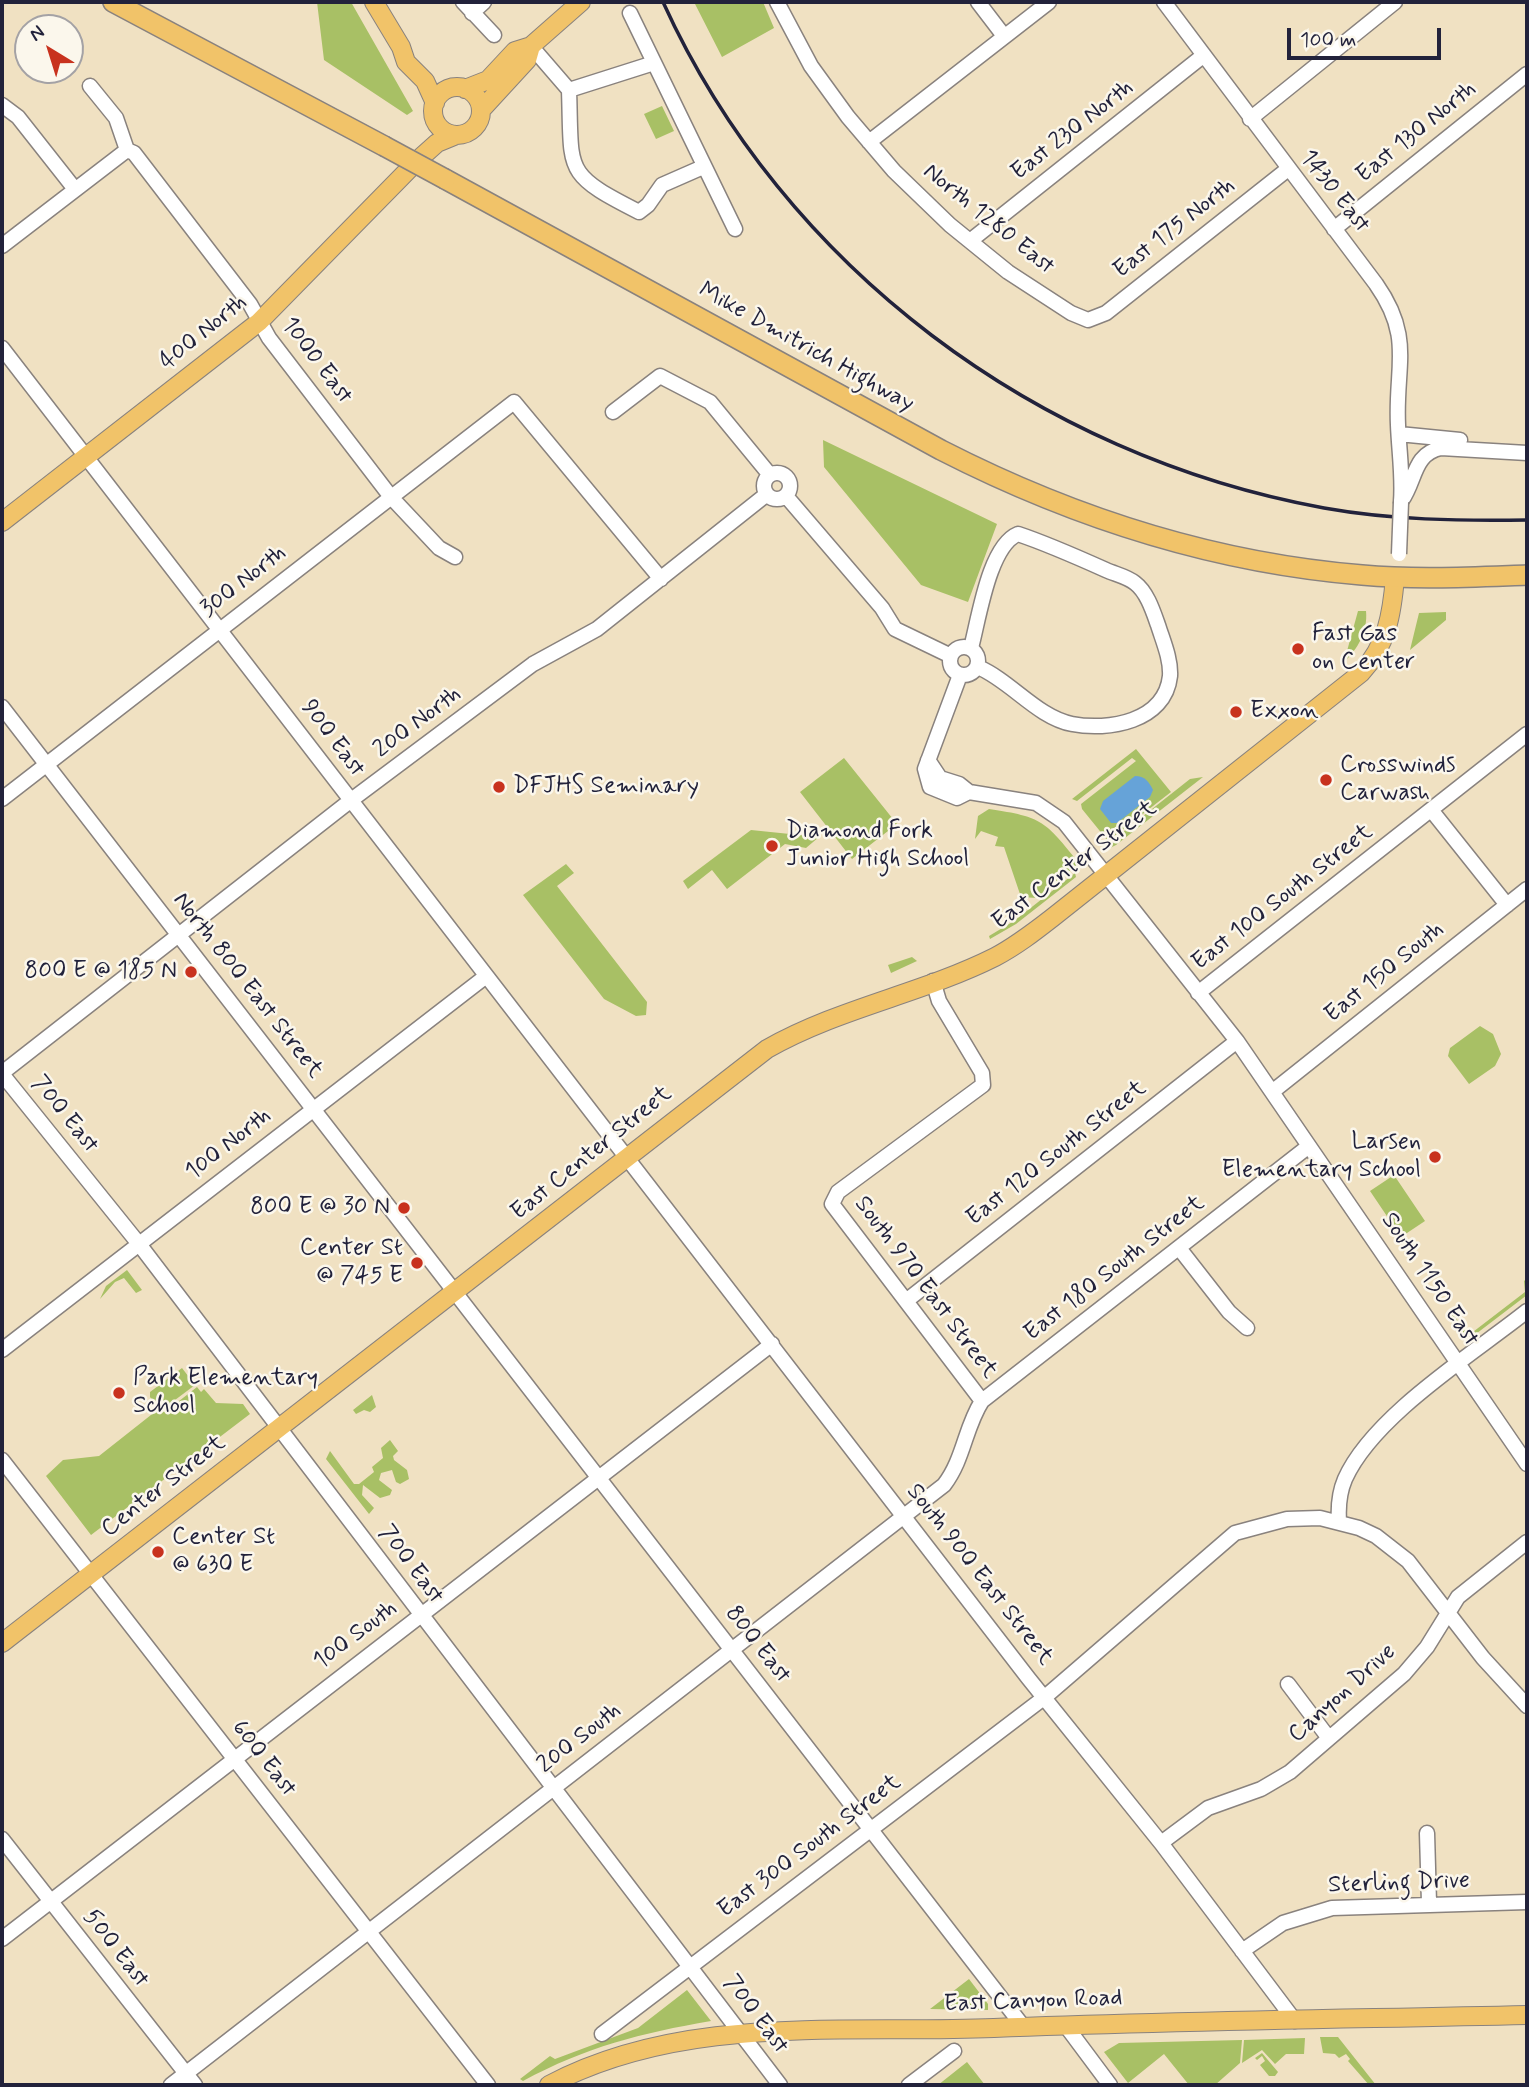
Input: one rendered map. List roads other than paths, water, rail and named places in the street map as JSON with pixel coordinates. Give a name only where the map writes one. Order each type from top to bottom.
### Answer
[{"type":"highway","name":"Mike Dmitrich Highway","points":[[113,2],[445,178],[933,446],[1043,497],[1132,529],[1206,550],[1312,569],[1395,577],[1527,575]]},
{"type":"main road","points":[[374,2],[401,47],[406,62],[427,85],[441,128],[454,136]]},
{"type":"main road","points":[[418,160],[442,93],[488,80],[515,51],[531,46],[581,2]]},
{"type":"main road","points":[[418,160],[437,144],[469,132],[477,126],[482,109],[527,60],[531,46]]},
{"type":"main road","points":[[401,47],[409,49],[428,69],[476,98],[482,109]]},
{"type":"main road","name":"400 North","points":[[2,523],[259,322],[418,160]]},
{"type":"main road","name":"East Center Street","points":[[456,1293],[767,1049],[812,1026],[933,981],[1009,948],[1105,875],[1373,661],[1385,638],[1395,577]]},
{"type":"main road","name":"Center Street","points":[[2,1643],[456,1293]]},
{"type":"main road","name":"East Canyon Road","points":[[549,2085],[600,2062],[640,2049],[739,2035],[1022,2025],[1527,2015]]},
{"type":"street","points":[[484,2],[468,8],[494,35]]},
{"type":"street","name":"North 1280 East","points":[[777,2],[811,66],[894,171],[971,242],[1039,293],[1088,320]]},
{"type":"street","points":[[978,2],[1004,36]]},
{"type":"street","points":[[869,142],[1049,2]]},
{"type":"street","name":"1430 East","points":[[1164,2],[1335,229],[1395,314],[1401,351],[1399,434]]},
{"type":"street","points":[[1250,119],[1395,2]]},
{"type":"street","points":[[630,13],[702,167],[735,229]]},
{"type":"street","points":[[531,46],[569,90],[571,158],[578,175],[606,195],[639,212],[648,205],[662,185],[702,167]]},
{"type":"street","name":"East 230 North","points":[[971,242],[1204,55]]},
{"type":"street","points":[[569,90],[654,63]]},
{"type":"street","name":"East 130 North","points":[[1335,229],[1527,74]]},
{"type":"street","points":[[2,246],[74,188],[127,150],[116,118],[90,86]]},
{"type":"street","points":[[2,104],[18,117],[74,188]]},
{"type":"street","name":"1000 East","points":[[127,150],[134,153],[250,304],[259,322],[391,497],[439,548],[455,557]]},
{"type":"street","name":"East 175 North","points":[[1088,320],[1106,313],[1288,169]]},
{"type":"street","name":"900 East","points":[[2,348],[626,1157]]},
{"type":"street","points":[[613,412],[660,376],[710,402],[769,475]]},
{"type":"street","name":"300 North","points":[[2,799],[514,402],[661,579]]},
{"type":"street","points":[[1399,434],[1527,447]]},
{"type":"street","name":"East Center Street","points":[[1395,577],[1399,554],[1401,502],[1408,485],[1399,434]]},
{"type":"street","points":[[1408,485],[1418,461],[1436,449],[1527,453]]},
{"type":"street","points":[[778,473],[789,479],[790,488],[786,496],[779,499],[767,494],[764,486],[769,475],[778,473]]},
{"type":"street","name":"200 North","points":[[2,1074],[350,801],[533,664],[597,629],[767,494]]},
{"type":"street","points":[[786,496],[882,608],[895,629],[951,656]]},
{"type":"street","points":[[971,648],[997,553],[1008,538],[1018,534],[1136,583],[1152,609],[1168,656],[1168,687],[1146,713],[1126,724],[1102,728],[1070,724],[1052,718],[997,675],[978,667]]},
{"type":"street","points":[[961,647],[971,648],[978,655],[978,667],[969,675],[960,675],[952,669],[951,656],[961,647]]},
{"type":"street","name":"South 1150 East","points":[[960,675],[928,760],[940,778],[959,784],[969,792],[1045,807],[1064,822],[1237,1041],[1527,1464]]},
{"type":"street","name":"North 800 East Street","points":[[2,707],[456,1293]]},
{"type":"street","name":"East 100 South Street","points":[[1198,993],[1527,734]]},
{"type":"street","points":[[1432,811],[1507,905]]},
{"type":"street","name":"East 150 South","points":[[1272,1092],[1527,890]]},
{"type":"street","name":"100 North","points":[[2,1350],[485,977]]},
{"type":"street","name":"South 970 East Street","points":[[933,981],[939,1001],[985,1081],[974,1093],[838,1192],[832,1203],[982,1401]]},
{"type":"street","name":"East 120 South Street","points":[[906,1301],[1237,1041]]},
{"type":"street","name":"700 East","points":[[2,1074],[139,1244],[278,1430],[690,1966],[739,2035],[780,2085]]},
{"type":"street","name":"East 180 South Street","points":[[982,1401],[1309,1146]]},
{"type":"street","name":"South 900 East Street","points":[[626,1157],[1161,1843],[1295,2021]]},
{"type":"street","points":[[1179,1248],[1229,1312],[1247,1328]]},
{"type":"street","name":"800 East","points":[[456,1293],[1022,2025]]},
{"type":"street","points":[[1339,1521],[1338,1503],[1343,1484],[1366,1446],[1393,1418],[1527,1311]]},
{"type":"street","name":"100 South","points":[[2,1939],[772,1344]]},
{"type":"street","name":"200 South","points":[[171,2085],[190,2079],[368,1932],[904,1516],[949,1478],[962,1454],[972,1416],[982,1401]]},
{"type":"street","name":"600 East","points":[[2,1460],[488,2085]]},
{"type":"street","name":"East 300 South Street","points":[[602,2034],[1045,1697],[1235,1534],[1287,1519],[1339,1521],[1376,1536],[1401,1554],[1446,1613],[1527,1706]]},
{"type":"street","name":"Canyon Drive","points":[[1161,1843],[1208,1808],[1270,1785],[1290,1772],[1404,1674],[1427,1647],[1458,1597],[1527,1542]]},
{"type":"street","points":[[1287,1684],[1328,1737]]},
{"type":"street","points":[[1427,1833],[1429,1903]]},
{"type":"street","name":"500 East","points":[[2,1839],[190,2079]]},
{"type":"street","name":"Sterling Drive","points":[[1242,1951],[1274,1928],[1312,1911],[1343,1906],[1527,1902]]},
{"type":"street","points":[[1066,2026],[1110,2085]]},
{"type":"street","points":[[909,2085],[954,2051]]},
{"type":"water","points":[[1135,776],[1144,778],[1150,784],[1153,790],[1150,797],[1117,823],[1111,823],[1100,809],[1103,801]]},
{"type":"railway","points":[[663,2],[714,98],[777,186],[850,265],[932,335],[1021,395],[1117,444],[1218,482],[1349,512],[1425,519],[1527,520]]},
{"type":"place","name":"Fast Gas on Center","points":[[1298,649]]},
{"type":"place","name":"Exxon","points":[[1236,712]]},
{"type":"place","name":"Crosswinds Carwash","points":[[1326,780]]},
{"type":"place","name":"DFJHS Seminary","points":[[499,787]]},
{"type":"place","name":"Diamond Fork Junior High School","points":[[772,846]]},
{"type":"place","name":"800 E @ 185 N","points":[[191,972]]},
{"type":"place","name":"Larsen Elementary School","points":[[1435,1157]]},
{"type":"place","name":"800 E @ 30 N","points":[[404,1208]]},
{"type":"place","name":"Center St @ 745 E","points":[[417,1263]]},
{"type":"place","name":"Park Elementary School","points":[[119,1393]]},
{"type":"place","name":"Center St @ 630 E","points":[[158,1552]]}]
